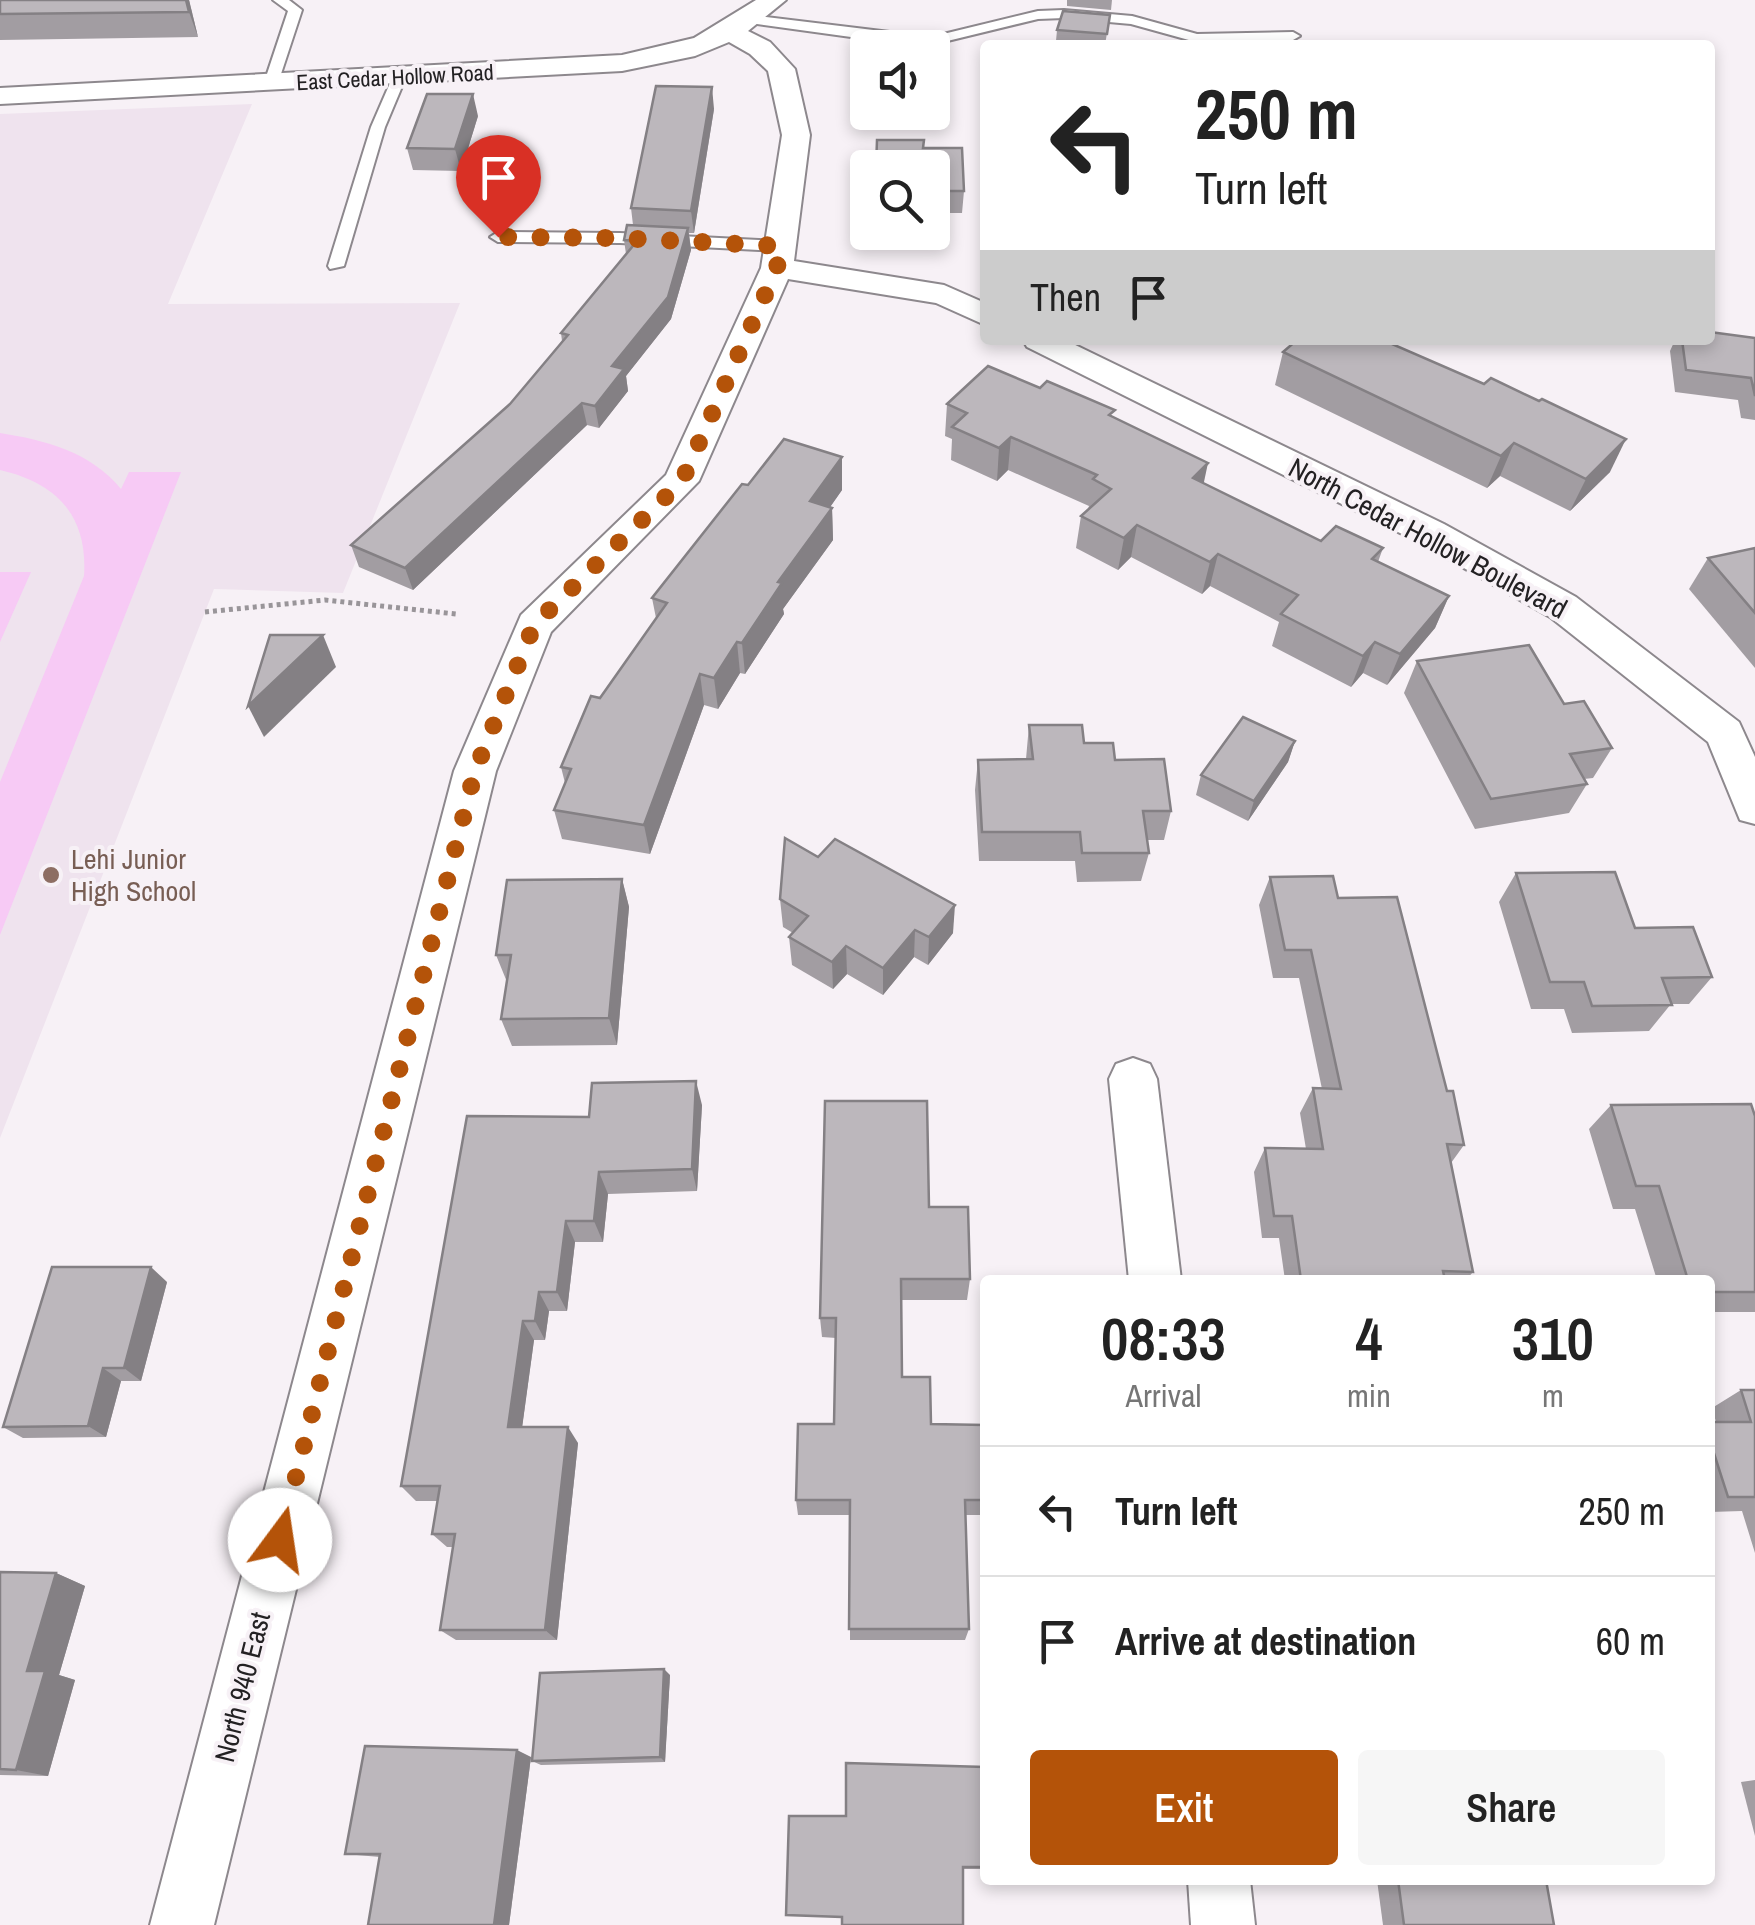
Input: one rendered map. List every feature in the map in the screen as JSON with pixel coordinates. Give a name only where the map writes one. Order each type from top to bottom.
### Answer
[{"type":"street","name":"East Cedar Hollow Road","points":[[0,96],[622,63],[708,45],[741,26],[773,0]]},
{"type":"street","name":"North 940 East","points":[[182,1925],[475,771],[534,625],[682,481],[778,257],[796,135],[781,69],[741,26]]},
{"type":"street","points":[[778,257],[944,295],[980,313]]},
{"type":"street","name":"North Cedar Hollow Boulevard","points":[[1048,345],[1432,533],[1563,607],[1724,734],[1755,808]]},
{"type":"street","points":[[1134,1079],[1154,1275]]},
{"type":"street","points":[[1220,1885],[1224,1925]]},
{"type":"lane","points":[[271,83],[294,10],[280,0]]},
{"type":"lane","points":[[741,26],[931,41],[1038,15],[1064,14],[1132,20],[1196,38],[1292,36]]},
{"type":"lane","points":[[336,266],[378,127],[398,77]]},
{"type":"lane","points":[[498,237],[620,238],[778,257]]},
{"type":"path","points":[[206,612],[326,600],[456,614]]},
{"type":"shaded area","name":"Lehi Junior High School","points":[[252,104],[168,304],[460,303],[343,593],[214,589],[0,1138],[0,114]]},
{"type":"shaded area","points":[[0,433],[66,450],[96,466],[121,489],[129,472],[181,472],[0,935],[0,782],[84,576],[84,555],[81,536],[65,505],[38,484],[0,470]]},
{"type":"shaded area","points":[[0,572],[31,572],[0,642]]},
{"type":"building","points":[[0,0],[186,0],[189,12],[0,14]]},
{"type":"building","points":[[1063,11],[1110,15],[1107,34],[1057,30]]},
{"type":"building","points":[[656,86],[712,87],[691,211],[631,208]]},
{"type":"building","points":[[427,94],[473,94],[455,149],[407,148]]},
{"type":"building","points":[[877,140],[924,140],[923,148],[962,148],[964,191],[950,191],[950,150],[877,150]]},
{"type":"building","points":[[627,225],[688,228],[668,297],[612,366],[624,369],[595,406],[582,403],[405,568],[351,545],[510,404],[568,335],[561,333],[637,241],[624,240]]},
{"type":"building","points":[[1715,333],[1755,338],[1755,396],[1751,378],[1686,370],[1683,345],[1715,345]]},
{"type":"building","points":[[1291,345],[1394,345],[1484,384],[1491,378],[1626,439],[1586,479],[1514,443],[1501,456],[1283,352]]},
{"type":"building","points":[[988,366],[1040,388],[1047,381],[1115,410],[1109,415],[1208,463],[1193,478],[1321,541],[1336,526],[1383,548],[1372,559],[1449,596],[1400,654],[1375,642],[1363,656],[1281,614],[1298,595],[1218,554],[1210,562],[1137,525],[1124,538],[1081,516],[1111,489],[1093,479],[1097,475],[1011,437],[999,448],[952,427],[967,413],[947,404]]},
{"type":"building","points":[[784,439],[842,457],[810,501],[832,508],[778,582],[782,583],[742,643],[737,642],[714,678],[700,674],[644,825],[554,810],[571,769],[561,767],[591,696],[600,698],[667,603],[652,598],[742,484],[748,485]]},
{"type":"building","points":[[1755,548],[1755,613],[1708,558]]},
{"type":"building","points":[[270,635],[323,635],[248,706]]},
{"type":"building","points":[[1529,645],[1564,704],[1584,701],[1612,748],[1570,754],[1587,784],[1491,799],[1417,661]]},
{"type":"building","points":[[1243,717],[1295,741],[1254,801],[1201,775]]},
{"type":"building","points":[[1029,725],[1082,725],[1084,743],[1113,743],[1115,760],[1164,759],[1171,811],[1143,811],[1149,853],[1082,853],[1080,832],[982,832],[978,760],[1033,759]]},
{"type":"building","points":[[785,838],[818,857],[835,839],[955,905],[929,937],[915,930],[883,968],[846,946],[832,962],[789,937],[808,916],[780,899]]},
{"type":"building","points":[[1615,872],[1635,928],[1693,927],[1712,977],[1662,978],[1672,1005],[1592,1006],[1584,982],[1550,982],[1516,873]]},
{"type":"building","points":[[1333,876],[1338,898],[1397,897],[1447,1091],[1453,1091],[1464,1145],[1447,1144],[1473,1272],[1300,1275],[1292,1216],[1274,1216],[1265,1148],[1323,1149],[1313,1088],[1341,1089],[1311,950],[1285,950],[1270,877]]},
{"type":"building","points":[[622,879],[609,1018],[501,1019],[511,955],[496,955],[507,880]]},
{"type":"building","points":[[696,1081],[692,1169],[599,1172],[594,1221],[566,1221],[557,1292],[539,1292],[535,1321],[523,1321],[508,1427],[568,1427],[545,1630],[440,1630],[455,1534],[432,1534],[440,1486],[401,1486],[467,1116],[589,1117],[592,1083]]},
{"type":"building","points":[[825,1101],[927,1101],[929,1207],[968,1207],[970,1279],[901,1279],[902,1377],[930,1377],[931,1424],[980,1425],[980,1500],[965,1500],[969,1629],[849,1629],[850,1500],[796,1500],[798,1424],[834,1424],[836,1318],[820,1318]]},
{"type":"building","points":[[1751,1104],[1755,1116],[1755,1292],[1715,1292],[1715,1275],[1686,1275],[1659,1186],[1636,1186],[1611,1105]]},
{"type":"building","points":[[52,1267],[151,1267],[124,1368],[103,1368],[88,1426],[3,1427]]},
{"type":"building","points":[[1741,1390],[1755,1390],[1755,1497],[1728,1497],[1715,1457],[1715,1422],[1751,1422]]},
{"type":"building","points":[[0,1572],[56,1573],[27,1671],[45,1671],[16,1770],[0,1769]]},
{"type":"building","points":[[664,1669],[660,1757],[532,1761],[540,1673]]},
{"type":"building","points":[[365,1746],[517,1750],[494,1925],[368,1925],[380,1854],[345,1854]]},
{"type":"building","points":[[846,1763],[980,1767],[980,1867],[963,1867],[963,1925],[842,1925],[842,1917],[786,1915],[789,1816],[846,1816]]},
{"type":"building","points":[[1399,1885],[1547,1885],[1554,1925],[1404,1925]]},
{"type":"place","name":"Lehi Junior High School","points":[[51,875]]},
{"type":"route","points":[[280,1540],[475,771],[534,625],[682,481],[777,268],[780,246],[498,237]]}]
